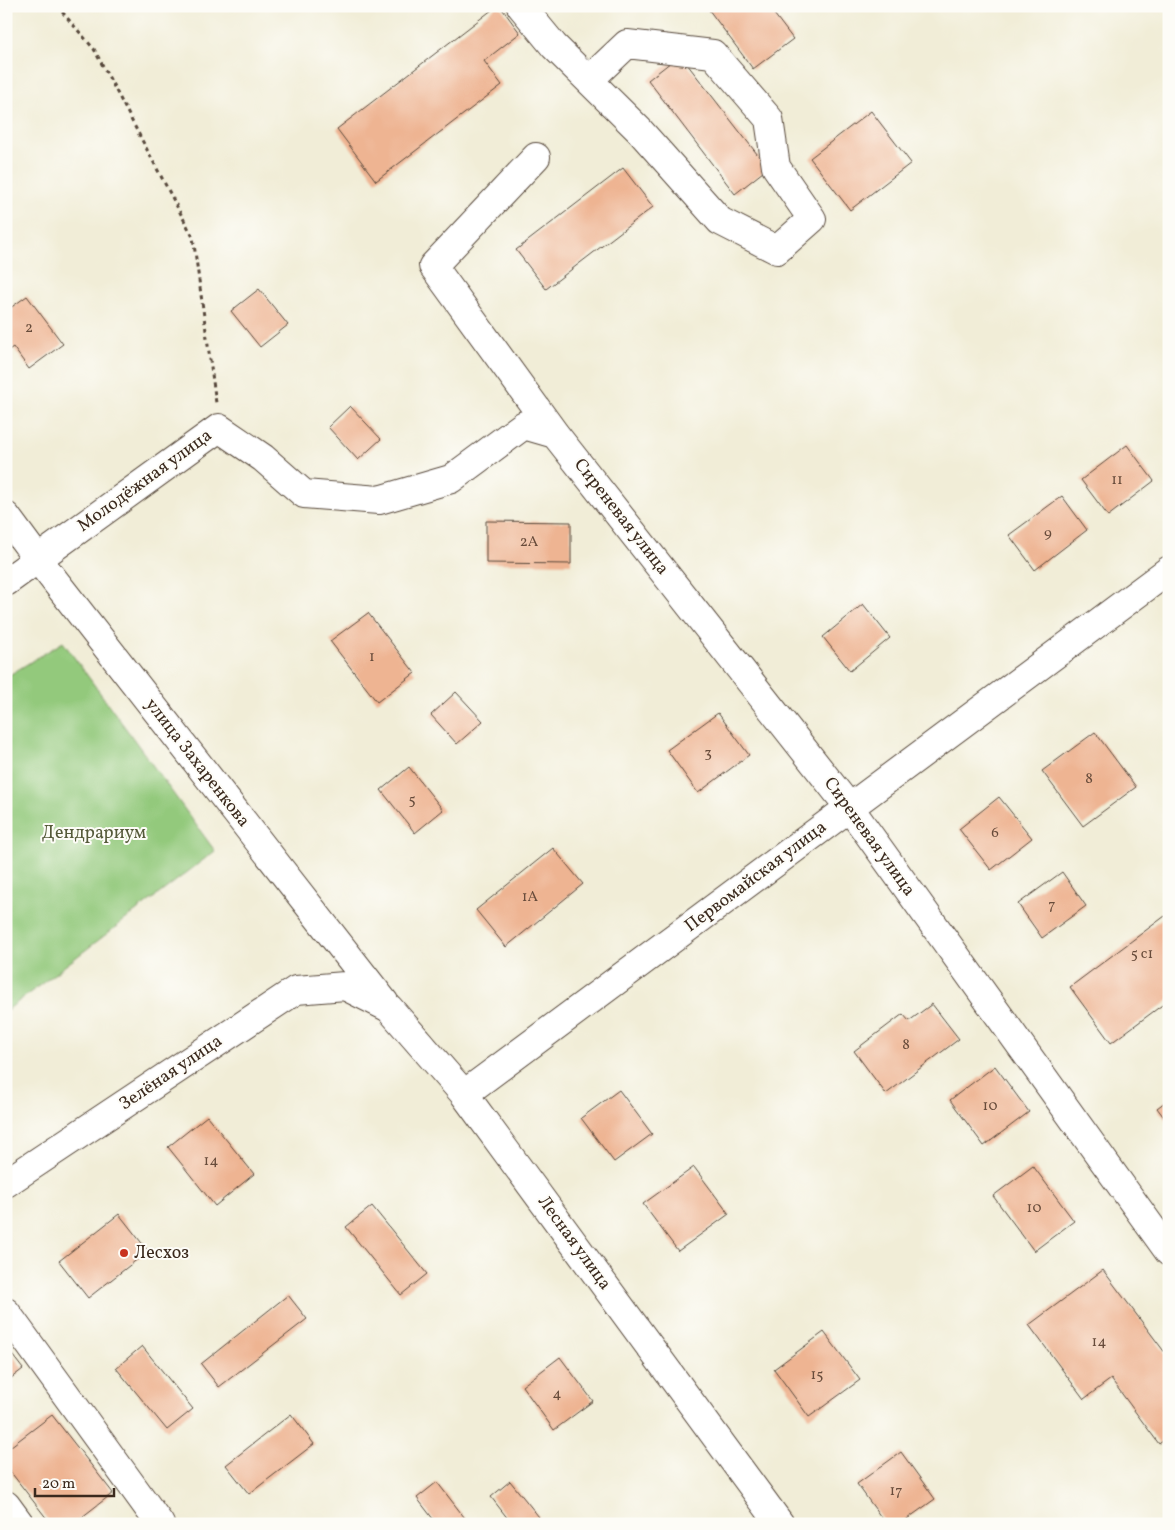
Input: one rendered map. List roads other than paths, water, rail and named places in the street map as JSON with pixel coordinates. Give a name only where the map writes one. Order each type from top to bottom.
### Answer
[{"type":"street","points":[[521,6],[554,46],[639,130],[720,220],[777,250],[812,219],[776,166],[769,119],[713,54],[627,44],[589,80]]},
{"type":"street","name":"Сиреневая улица","points":[[536,157],[433,266],[555,434],[849,807],[1169,1252]]},
{"type":"street","name":"Молодёжная улица","points":[[6,582],[220,428],[263,458],[304,494],[378,500],[451,479],[524,424],[555,434]]},
{"type":"street","name":"улица Захаренкова","points":[[6,516],[389,1008]]},
{"type":"street","name":"Первомайская улица","points":[[464,1094],[1169,570]]},
{"type":"street","name":"Лесная улица","points":[[345,986],[389,1008],[464,1094],[780,1524]]},
{"type":"street","name":"Зелёная улица","points":[[6,1183],[296,990],[345,986]]},
{"type":"street","points":[[6,1312],[160,1524]]},
{"type":"street","points":[[6,1505],[20,1524]]},
{"type":"place","name":"Лесхоз","points":[[124,1253]]},
{"type":"park label","name":"Дендрариум","points":[[94,833]]}]
